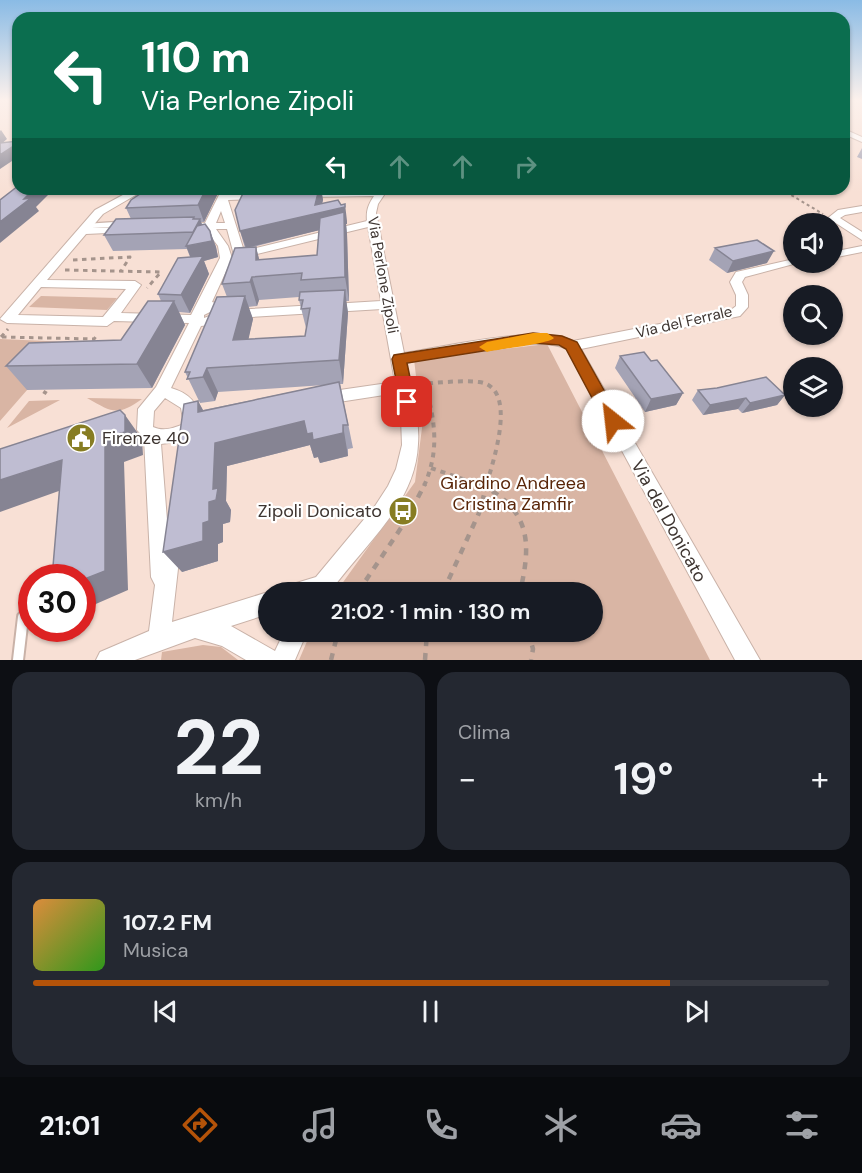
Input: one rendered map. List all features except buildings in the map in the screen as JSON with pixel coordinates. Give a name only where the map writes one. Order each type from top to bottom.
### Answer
[{"type":"street","points":[[129,195],[105,207],[7,319],[108,320],[157,313],[199,316],[207,323],[222,310],[388,305]]},
{"type":"street","points":[[209,226],[223,195]]},
{"type":"street","points":[[224,195],[240,255],[233,276]]},
{"type":"street","name":"Via Perlone Zipoli","points":[[326,582],[389,502],[407,469],[412,441],[411,385],[399,359],[373,223],[372,207],[378,195]]},
{"type":"street","points":[[843,213],[862,209]]},
{"type":"street","points":[[240,255],[373,223]]},
{"type":"street","points":[[193,421],[166,438],[153,436],[145,430],[144,419],[146,409],[162,391],[226,258],[223,246],[209,226]]},
{"type":"street","points":[[174,228],[231,226]]},
{"type":"street","points":[[843,226],[862,237]]},
{"type":"street","points":[[86,228],[140,229]]},
{"type":"street","points":[[843,253],[862,249]]},
{"type":"street","name":"Via del Ferrale","points":[[572,346],[735,313],[742,307],[742,295],[736,282],[741,275],[783,265]]},
{"type":"street","points":[[38,283],[135,285],[108,320]]},
{"type":"street","points":[[210,339],[222,310]]},
{"type":"street","points":[[145,334],[157,313]]},
{"type":"street","points":[[399,359],[533,338],[562,340],[572,346]]},
{"type":"street","name":"Via del Donicato","points":[[572,346],[748,660]]},
{"type":"street","points":[[309,400],[411,385]]},
{"type":"street","points":[[162,391],[188,396],[193,421],[183,452]]},
{"type":"street","points":[[153,436],[162,610]]},
{"type":"street","points":[[159,638],[176,508]]},
{"type":"street","points":[[108,660],[159,638],[258,606]]},
{"type":"street","points":[[194,627],[227,636],[269,660]]},
{"type":"street","points":[[283,660],[291,642]]},
{"type":"lane","points":[[86,228],[129,224]]},
{"type":"lane","points":[[18,660],[20,642]]},
{"type":"path","points":[[792,195],[822,213]]},
{"type":"path","points":[[58,260],[130,257],[121,271]]},
{"type":"path","points":[[0,337],[94,339],[108,320]]},
{"type":"path","points":[[411,385],[480,382],[491,387],[502,407],[479,513],[448,582]]},
{"type":"path","points":[[431,468],[462,474],[486,486],[510,505],[523,524],[527,541],[521,582]]},
{"type":"path","points":[[331,660],[336,642]]},
{"type":"path","points":[[425,660],[426,642]]},
{"type":"path","points":[[531,642],[533,649],[531,660]]},
{"type":"green space","points":[[41,296],[117,298],[107,310],[29,307]]},
{"type":"green space","points":[[0,339],[69,342],[0,421]]},
{"type":"green space","name":"Giardino Andreea Cristina Zamfir","points":[[547,344],[710,660],[299,660],[307,642],[603,642],[603,582],[343,582],[415,482],[422,428],[414,359]]},
{"type":"green space","points":[[87,398],[142,399],[126,408],[115,410],[103,407]]},
{"type":"green space","points":[[60,400],[7,428],[29,401]]},
{"type":"green space","points":[[203,645],[221,647],[238,660],[161,660],[162,652]]},
{"type":"slow traffic","points":[[487,347],[533,338],[547,338]]},
{"type":"place","name":"Firenze 40","points":[[81,438]]},
{"type":"place","name":"Zipoli Donicato","points":[[403,511]]},
{"type":"route","points":[[407,402],[399,359],[458,352],[533,338],[547,338],[562,340],[572,346],[613,421]]}]
